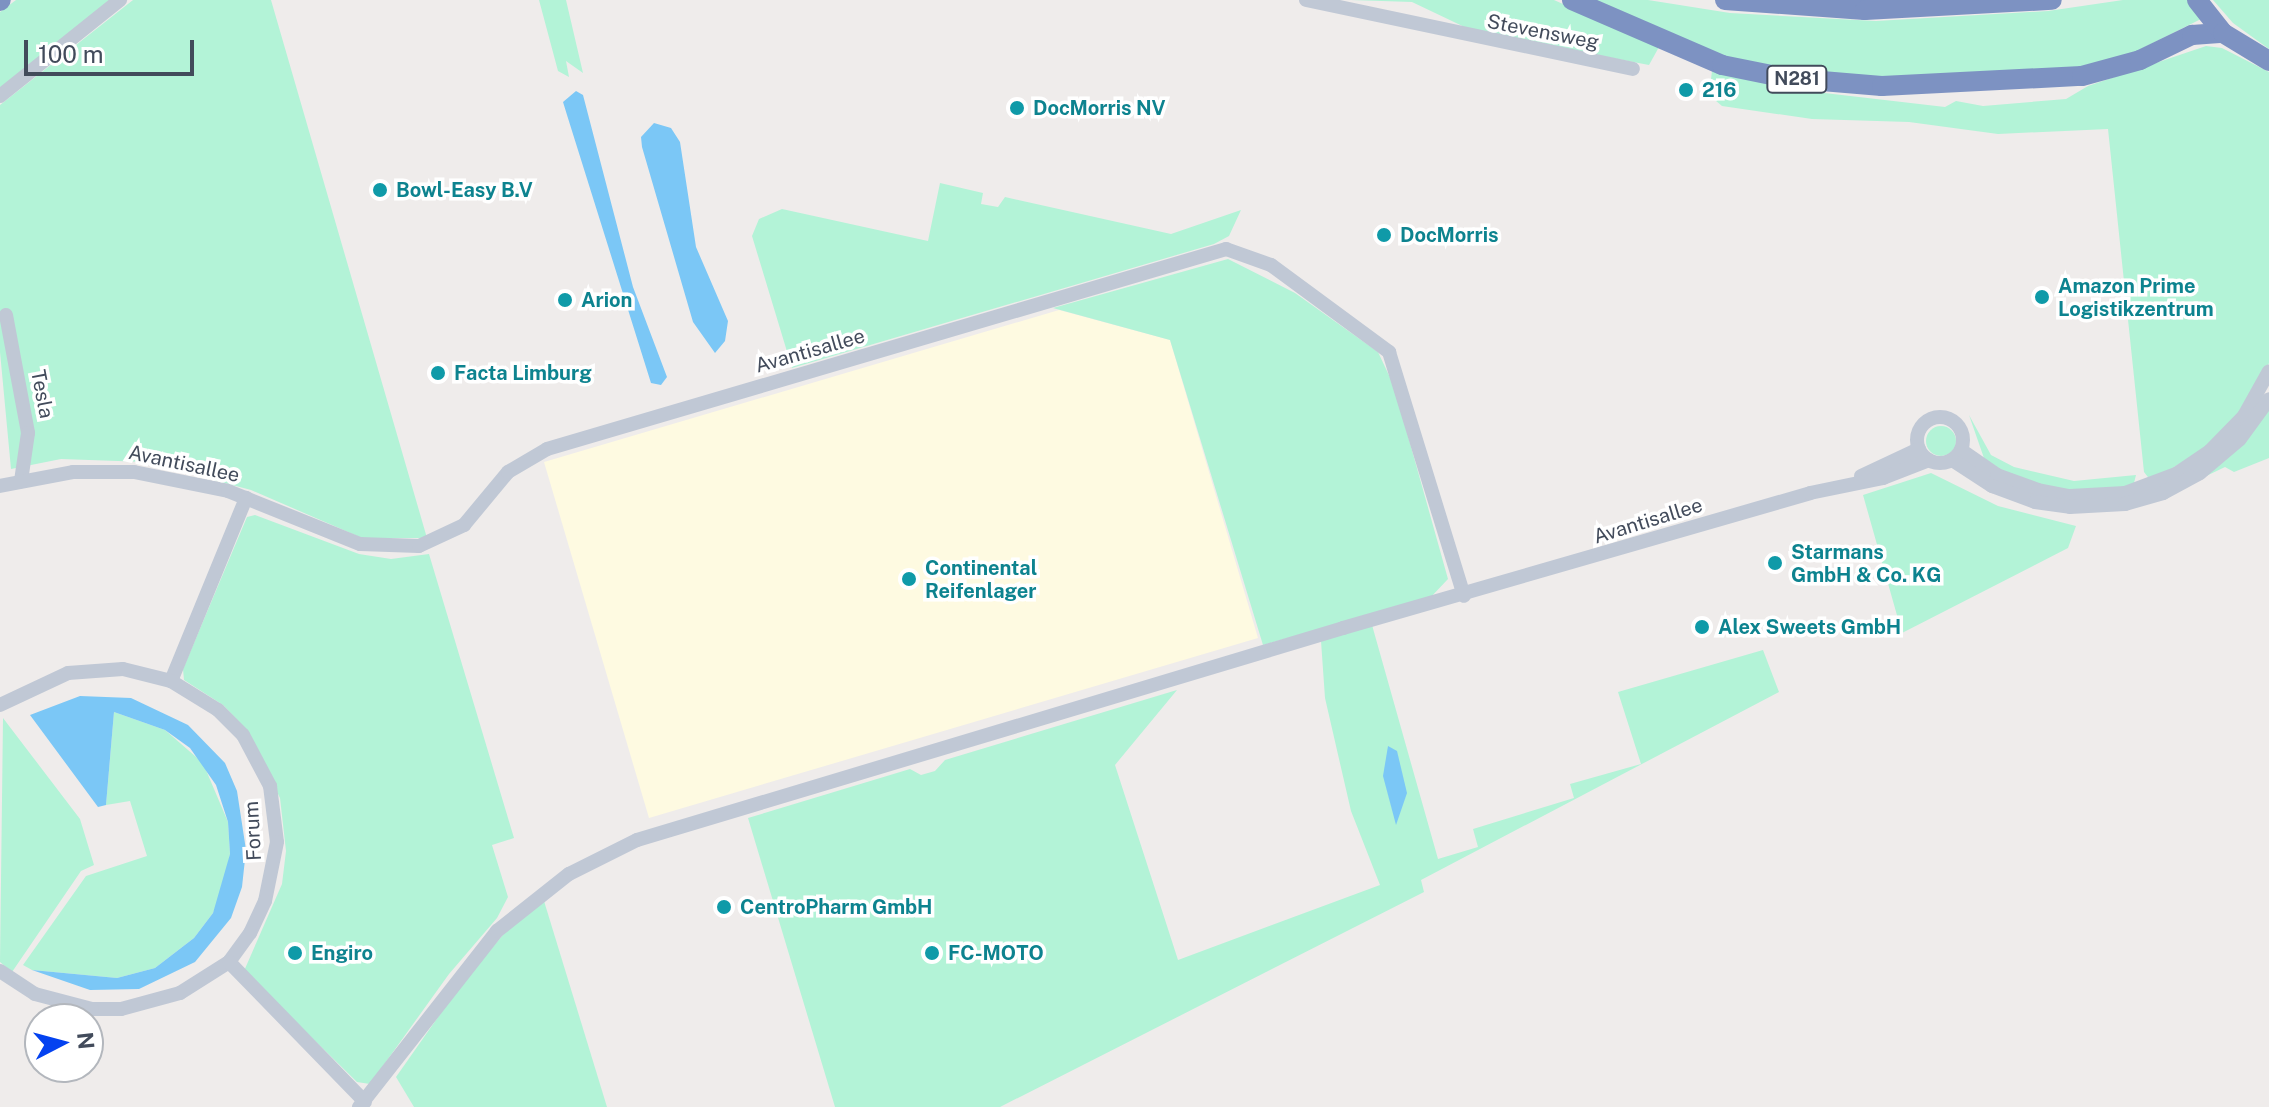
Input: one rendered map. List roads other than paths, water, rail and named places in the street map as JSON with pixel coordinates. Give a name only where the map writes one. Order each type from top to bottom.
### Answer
[{"type":"highway","name":"N281","points":[[1572,0],[1722,65],[1786,78],[1882,86],[2082,76],[2140,60],[2192,35],[2223,33]]},
{"type":"highway","points":[[1725,0],[1865,10],[2052,0]]},
{"type":"highway","points":[[2197,0],[2223,33],[2269,61]]},
{"type":"street","points":[[0,96],[120,0]]},
{"type":"street","name":"Stevensweg","points":[[1306,0],[1633,69]]},
{"type":"street","name":"Avantisallee","points":[[0,486],[113,470],[171,477],[246,498],[360,544],[401,549],[432,543],[472,518],[508,472],[547,449],[1226,249],[1278,269],[1389,352],[1464,596]]},
{"type":"street","name":"Tesla","points":[[6,315],[28,433],[21,481]]},
{"type":"street","points":[[1957,455],[1997,475],[2038,490],[2070,496],[2125,493],[2176,474],[2210,451],[2244,416],[2269,371]]},
{"type":"street","points":[[1957,455],[1992,486],[2035,502],[2070,507],[2125,504],[2163,493],[2200,473],[2240,439],[2269,399]]},
{"type":"street","points":[[1924,454],[1921,429],[1942,417],[1960,429],[1957,455]]},
{"type":"street","name":"Avantisallee","points":[[362,1104],[497,931],[569,874],[606,853],[706,818],[1843,484],[1883,478],[1924,454],[1957,455]]},
{"type":"street","points":[[171,681],[246,498]]},
{"type":"street","name":"Forum","points":[[0,705],[68,673],[123,669],[171,681],[218,710],[243,735],[273,798],[275,869],[250,933],[229,962],[180,993],[121,1009],[63,1004],[11,981],[0,971]]},
{"type":"street","points":[[229,962],[362,1104]]},
{"type":"water","points":[[576,91],[583,95],[633,287],[667,377],[661,385],[651,383],[563,102]]},
{"type":"water","points":[[654,123],[671,128],[680,142],[696,247],[728,321],[725,341],[715,353],[693,322],[642,147],[641,137]]},
{"type":"water","points":[[80,696],[131,698],[188,725],[225,763],[237,791],[246,850],[242,887],[231,918],[195,962],[139,989],[90,990],[32,970],[117,978],[155,968],[194,938],[213,913],[230,854],[228,822],[216,785],[190,748],[165,730],[114,712],[106,805],[98,807],[30,715]]},
{"type":"water","points":[[1388,746],[1397,751],[1407,793],[1396,825],[1383,776]]},
{"type":"place","name":"216","points":[[1686,90]]},
{"type":"place","name":"DocMorris NV","points":[[1017,108]]},
{"type":"place","name":"Bowl-Easy B.V","points":[[380,190]]},
{"type":"place","name":"DocMorris","points":[[1384,235]]},
{"type":"place","name":"Amazon Prime Logistikzentrum","points":[[2042,297]]},
{"type":"place","name":"Arion","points":[[565,300]]},
{"type":"place","name":"Facta Limburg","points":[[438,373]]},
{"type":"place","name":"Starmans GmbH & Co. KG","points":[[1775,563]]},
{"type":"place","name":"Continental Reifenlager","points":[[909,579]]},
{"type":"place","name":"Alex Sweets GmbH","points":[[1702,627]]},
{"type":"place","name":"CentroPharm GmbH","points":[[724,907]]},
{"type":"place","name":"Engiro","points":[[295,953]]},
{"type":"place","name":"FC-MOTO","points":[[932,953]]}]
